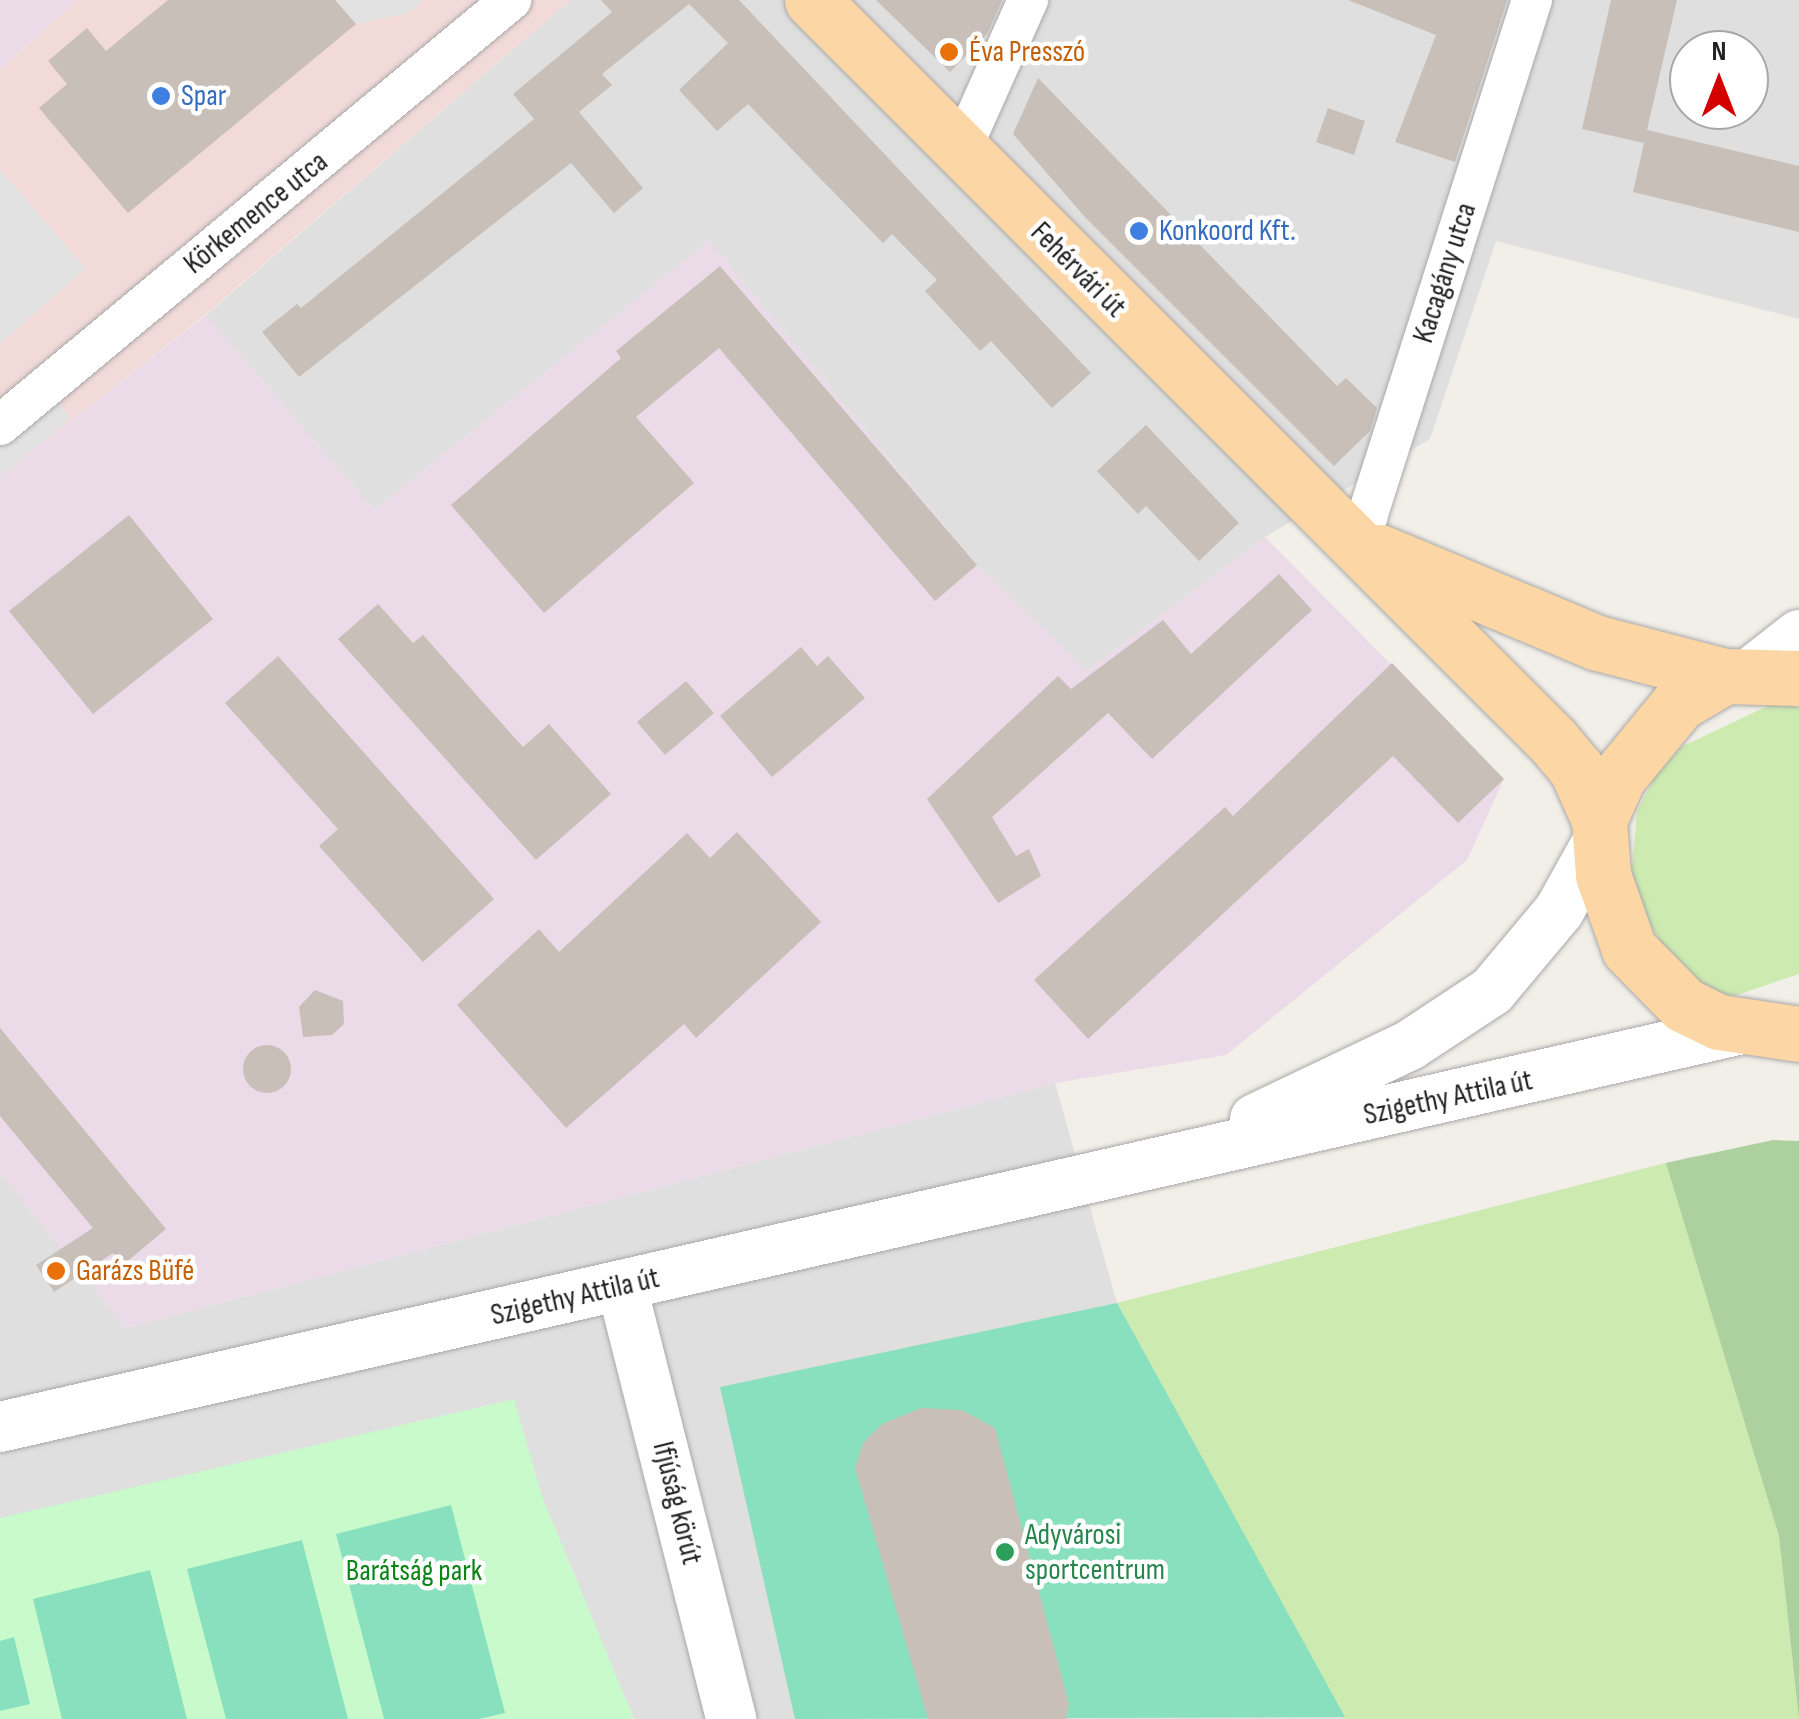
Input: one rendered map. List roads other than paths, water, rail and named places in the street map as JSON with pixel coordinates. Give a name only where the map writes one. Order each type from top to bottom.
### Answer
[{"type":"main road","name":"Fehérvári út","points":[[812,0],[1576,768],[1599,831],[1612,914],[1654,980],[1684,1004],[1782,1029]]},
{"type":"main road","name":"Fehérvári út","points":[[1345,537],[1546,625],[1757,676]]},
{"type":"main road","points":[[1599,831],[1618,776],[1659,724],[1757,676]]},
{"type":"street","name":"Körkemence utca","points":[[0,425],[511,0]]},
{"type":"street","points":[[960,152],[1028,0]]},
{"type":"street","name":"Kacagány utca","points":[[1345,537],[1368,517],[1532,0]]},
{"type":"street","points":[[1757,676],[1799,635]]},
{"type":"street","name":"Szigethy Attila út","points":[[1148,1163],[1394,1053],[1492,991],[1559,911],[1599,831]]},
{"type":"street","name":"Szigethy Attila út","points":[[0,1427],[1148,1163],[1782,1029]]},
{"type":"street","name":"Ifjúság körút","points":[[622,1287],[731,1719]]},
{"type":"place","name":"Éva Presszó","points":[[949,52]]},
{"type":"place","name":"Spar","points":[[161,96]]},
{"type":"place","name":"Konkoord Kft.","points":[[1139,231]]},
{"type":"place","name":"Garázs Büfé","points":[[56,1271]]},
{"type":"place","name":"Adyvárosi sportcentrum","points":[[1005,1552]]},
{"type":"park label","name":"Barátság park","points":[[414,1571]]}]
